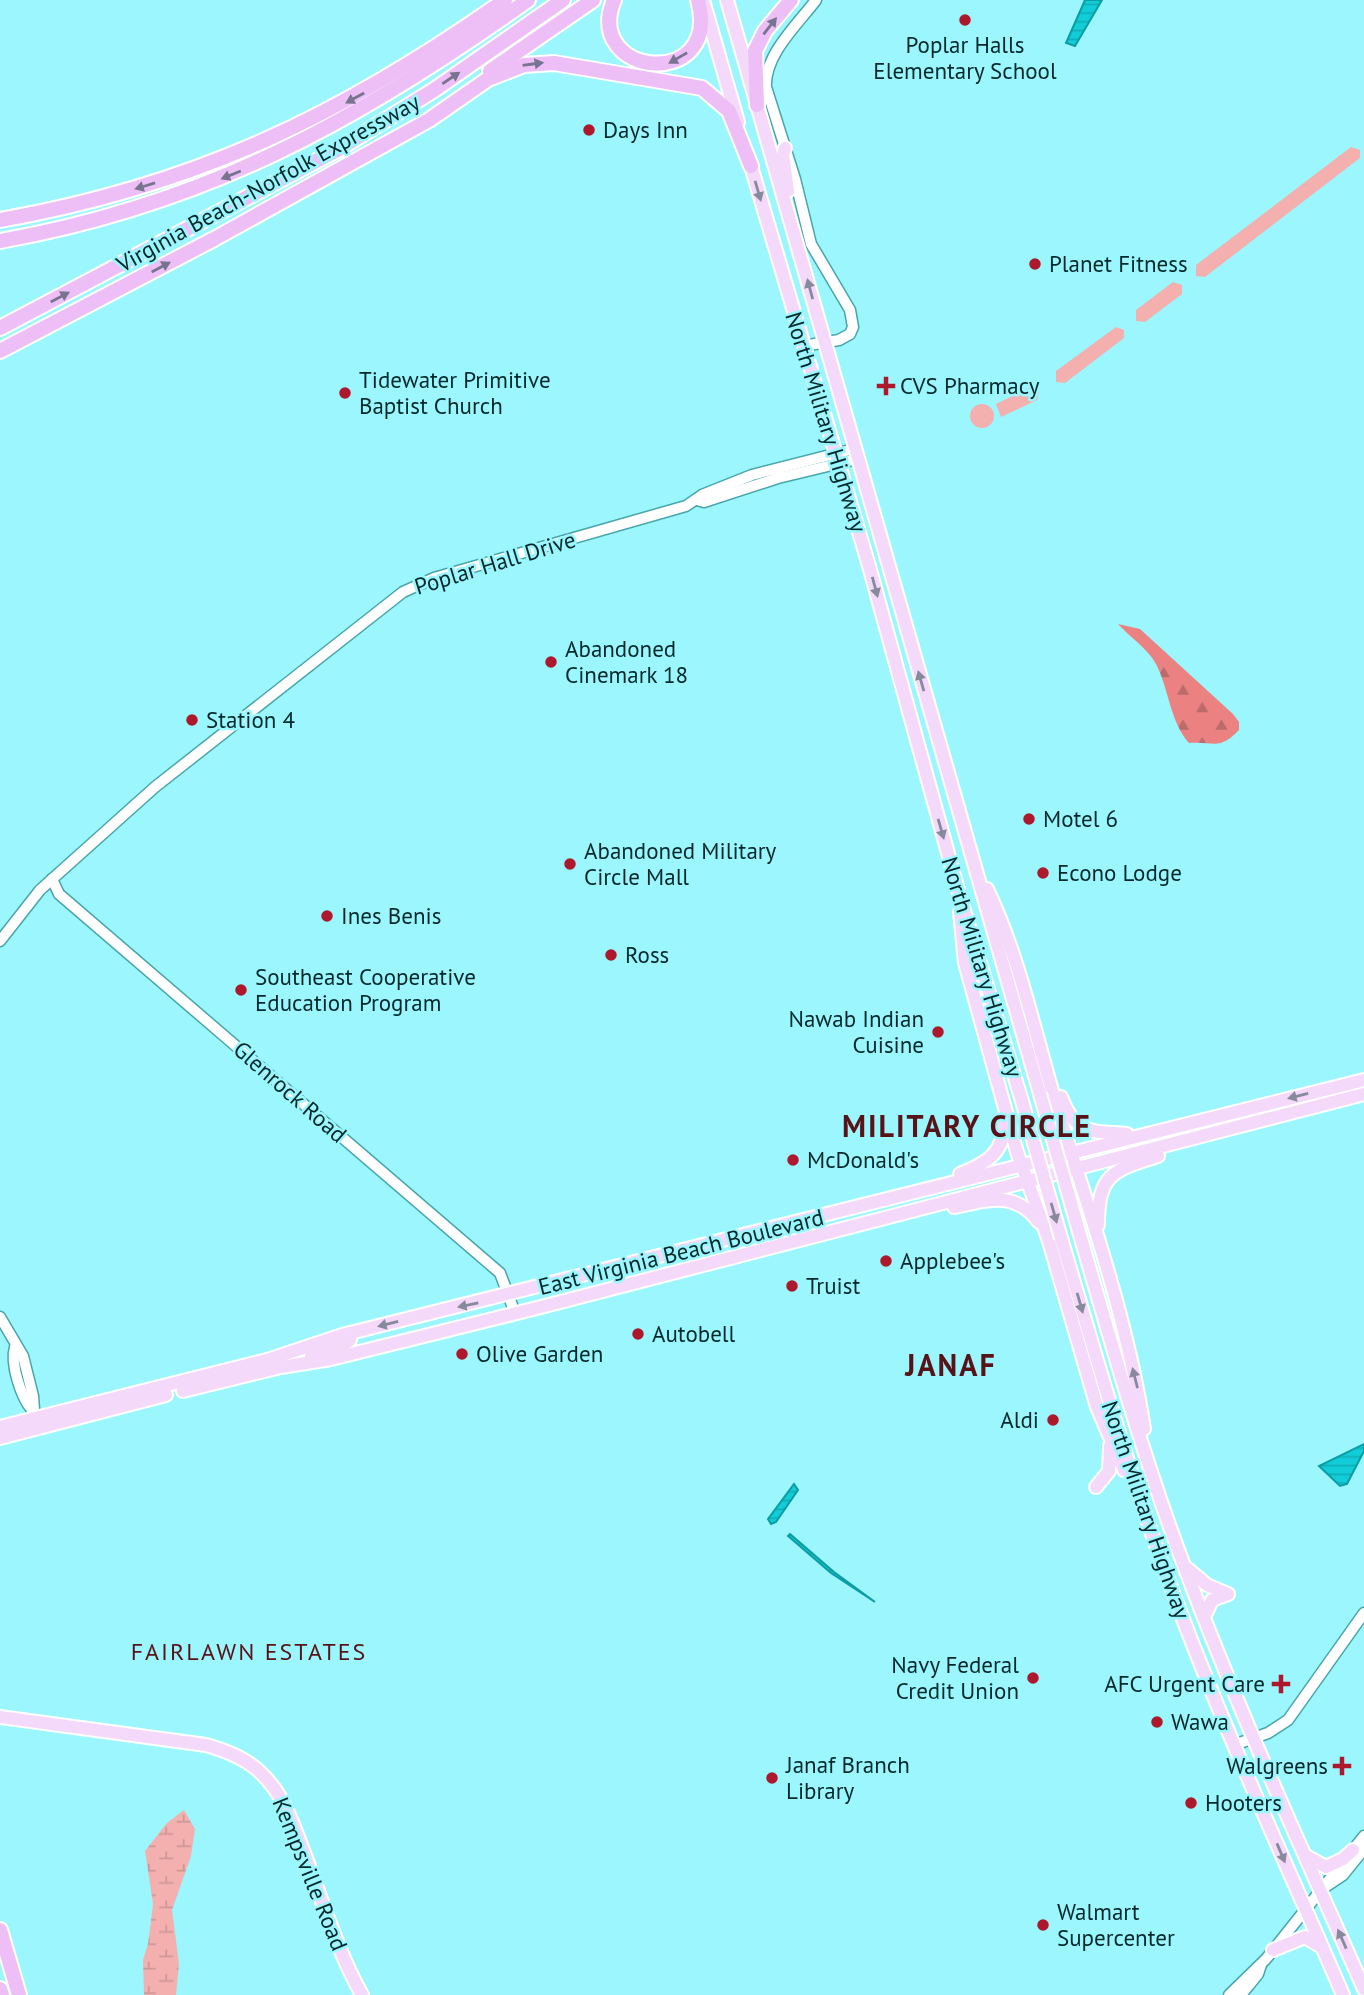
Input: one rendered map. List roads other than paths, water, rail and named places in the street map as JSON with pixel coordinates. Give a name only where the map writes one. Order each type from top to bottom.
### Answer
[{"type":"highway","points":[[454,36],[495,0]]},
{"type":"highway","points":[[3,220],[107,197],[241,152],[337,107],[454,36],[505,0]]},
{"type":"highway","name":"Virginia Beach-Norfolk Expressway","points":[[0,241],[144,206],[276,156],[401,87],[528,0]]},
{"type":"highway","name":"Virginia Beach-Norfolk Expressway","points":[[0,328],[345,145],[434,90],[563,0]]},
{"type":"highway","points":[[388,141],[593,0]]},
{"type":"highway","points":[[614,0],[610,19],[619,47],[637,61],[659,65],[682,57],[698,38],[702,16],[701,0]]},
{"type":"highway","points":[[757,105],[755,51],[765,31],[791,0]]},
{"type":"highway","points":[[2,351],[214,239],[429,120],[500,73],[524,65],[554,63],[702,88],[729,111],[751,166]]},
{"type":"highway","points":[[0,1930],[19,1995]]},
{"type":"highway","points":[[0,1989],[2,1995]]},
{"type":"main road","name":"North Military Highway","points":[[701,0],[837,458],[960,897],[1022,1101],[1055,1239],[1179,1608],[1234,1745],[1343,1995]]},
{"type":"main road","name":"North Military Highway","points":[[727,0],[855,454],[1150,1470],[1204,1617],[1364,1989]]},
{"type":"main road","points":[[785,148],[783,158],[790,216]]},
{"type":"main road","points":[[972,857],[995,905],[1033,1021],[1098,1239],[1139,1395],[1150,1470]]},
{"type":"main road","points":[[960,897],[965,963],[1003,1103],[1022,1166],[1055,1239],[1109,1439],[1123,1469],[1134,1480]]},
{"type":"main road","points":[[1033,1021],[1066,1109],[1076,1123],[1097,1133],[1141,1134]]},
{"type":"main road","name":"East Virginia Beach Boulevard","points":[[0,1427],[267,1360],[351,1333],[1364,1080]]},
{"type":"main road","name":"East Virginia Beach Boulevard","points":[[0,1438],[34,1419],[331,1359],[1364,1094]]},
{"type":"main road","points":[[917,1191],[973,1169],[995,1155],[1004,1132],[1003,1103]]},
{"type":"main road","points":[[1098,1239],[1100,1193],[1112,1174],[1209,1135]]},
{"type":"main road","points":[[875,1220],[1008,1200],[1019,1203],[1031,1212],[1055,1239]]},
{"type":"main road","points":[[268,1370],[281,1362],[340,1348],[350,1340],[351,1333]]},
{"type":"main road","points":[[1096,1487],[1109,1471],[1109,1439]]},
{"type":"main road","points":[[1184,1565],[1207,1585],[1228,1594],[1212,1600],[1204,1617]]},
{"type":"main road","name":"Kempsville Road","points":[[0,1717],[206,1745],[235,1755],[256,1769],[278,1793],[292,1820],[342,1952],[362,1995]]},
{"type":"main road","points":[[1306,1856],[1326,1867],[1358,1849]]},
{"type":"main road","points":[[1273,1950],[1305,1937],[1322,1948]]},
{"type":"street","points":[[803,346],[850,334],[852,318],[842,294],[811,244],[767,92],[767,72],[776,53],[816,0]]},
{"type":"street","name":"Poplar Hall Drive","points":[[0,940],[29,902],[52,879],[174,772],[403,592],[434,578],[697,500],[702,495],[752,475],[855,454]]},
{"type":"street","name":"Glenrock Road","points":[[52,879],[59,894],[500,1273],[515,1313]]},
{"type":"street","points":[[0,1317],[15,1347],[23,1356],[33,1396],[34,1419]]},
{"type":"street","points":[[1234,1745],[1273,1730],[1296,1711],[1364,1613]]},
{"type":"street","points":[[1229,1995],[1250,1972],[1261,1965],[1320,1890],[1358,1849],[1364,1836]]},
{"type":"street","points":[[1241,1995],[1258,1974],[1261,1965]]},
{"type":"water","points":[[1085,0],[1102,0],[1075,46],[1066,43]]},
{"type":"water","points":[[1364,1444],[1364,1451],[1347,1484],[1340,1486],[1319,1466]]},
{"type":"water","points":[[794,1484],[798,1490],[776,1522],[771,1524],[768,1519]]},
{"type":"water","points":[[790,1534],[834,1572],[875,1602],[831,1573],[788,1536]]},
{"type":"place","name":"Poplar Halls Elementary School","points":[[965,20]]},
{"type":"place","name":"Days Inn","points":[[589,130]]},
{"type":"place","name":"Planet Fitness","points":[[1035,264]]},
{"type":"place","name":"CVS Pharmacy","points":[[886,386]]},
{"type":"place","name":"Tidewater Primitive Baptist Church","points":[[345,393]]},
{"type":"place","name":"Abandoned Cinemark 18","points":[[551,662]]},
{"type":"place","name":"Station 4","points":[[192,720]]},
{"type":"place","name":"Motel 6","points":[[1029,819]]},
{"type":"place","name":"Abandoned Military Circle Mall","points":[[570,864]]},
{"type":"place","name":"Econo Lodge","points":[[1043,873]]},
{"type":"place","name":"Ines Benis","points":[[327,916]]},
{"type":"place","name":"Ross","points":[[611,955]]},
{"type":"place","name":"Southeast Cooperative Education Program","points":[[241,990]]},
{"type":"place","name":"Nawab Indian Cuisine","points":[[938,1032]]},
{"type":"place","name":"McDonald's","points":[[793,1160]]},
{"type":"place","name":"Applebee's","points":[[886,1261]]},
{"type":"place","name":"Truist","points":[[792,1286]]},
{"type":"place","name":"Autobell","points":[[638,1334]]},
{"type":"place","name":"Olive Garden","points":[[462,1354]]},
{"type":"place","name":"Aldi","points":[[1053,1420]]},
{"type":"place","name":"Navy Federal Credit Union","points":[[1033,1678]]},
{"type":"place","name":"AFC Urgent Care","points":[[1281,1684]]},
{"type":"place","name":"Wawa","points":[[1157,1722]]},
{"type":"place","name":"Walgreens","points":[[1342,1766]]},
{"type":"place","name":"Janaf Branch Library","points":[[772,1778]]},
{"type":"place","name":"Hooters","points":[[1191,1803]]},
{"type":"place","name":"Walmart Supercenter","points":[[1043,1925]]},
{"type":"district","name":"MILITARY CIRCLE","points":[[967,1127]]},
{"type":"district","name":"JANAF","points":[[951,1366]]},
{"type":"district","name":"FAIRLAWN ESTATES","points":[[249,1652]]}]
